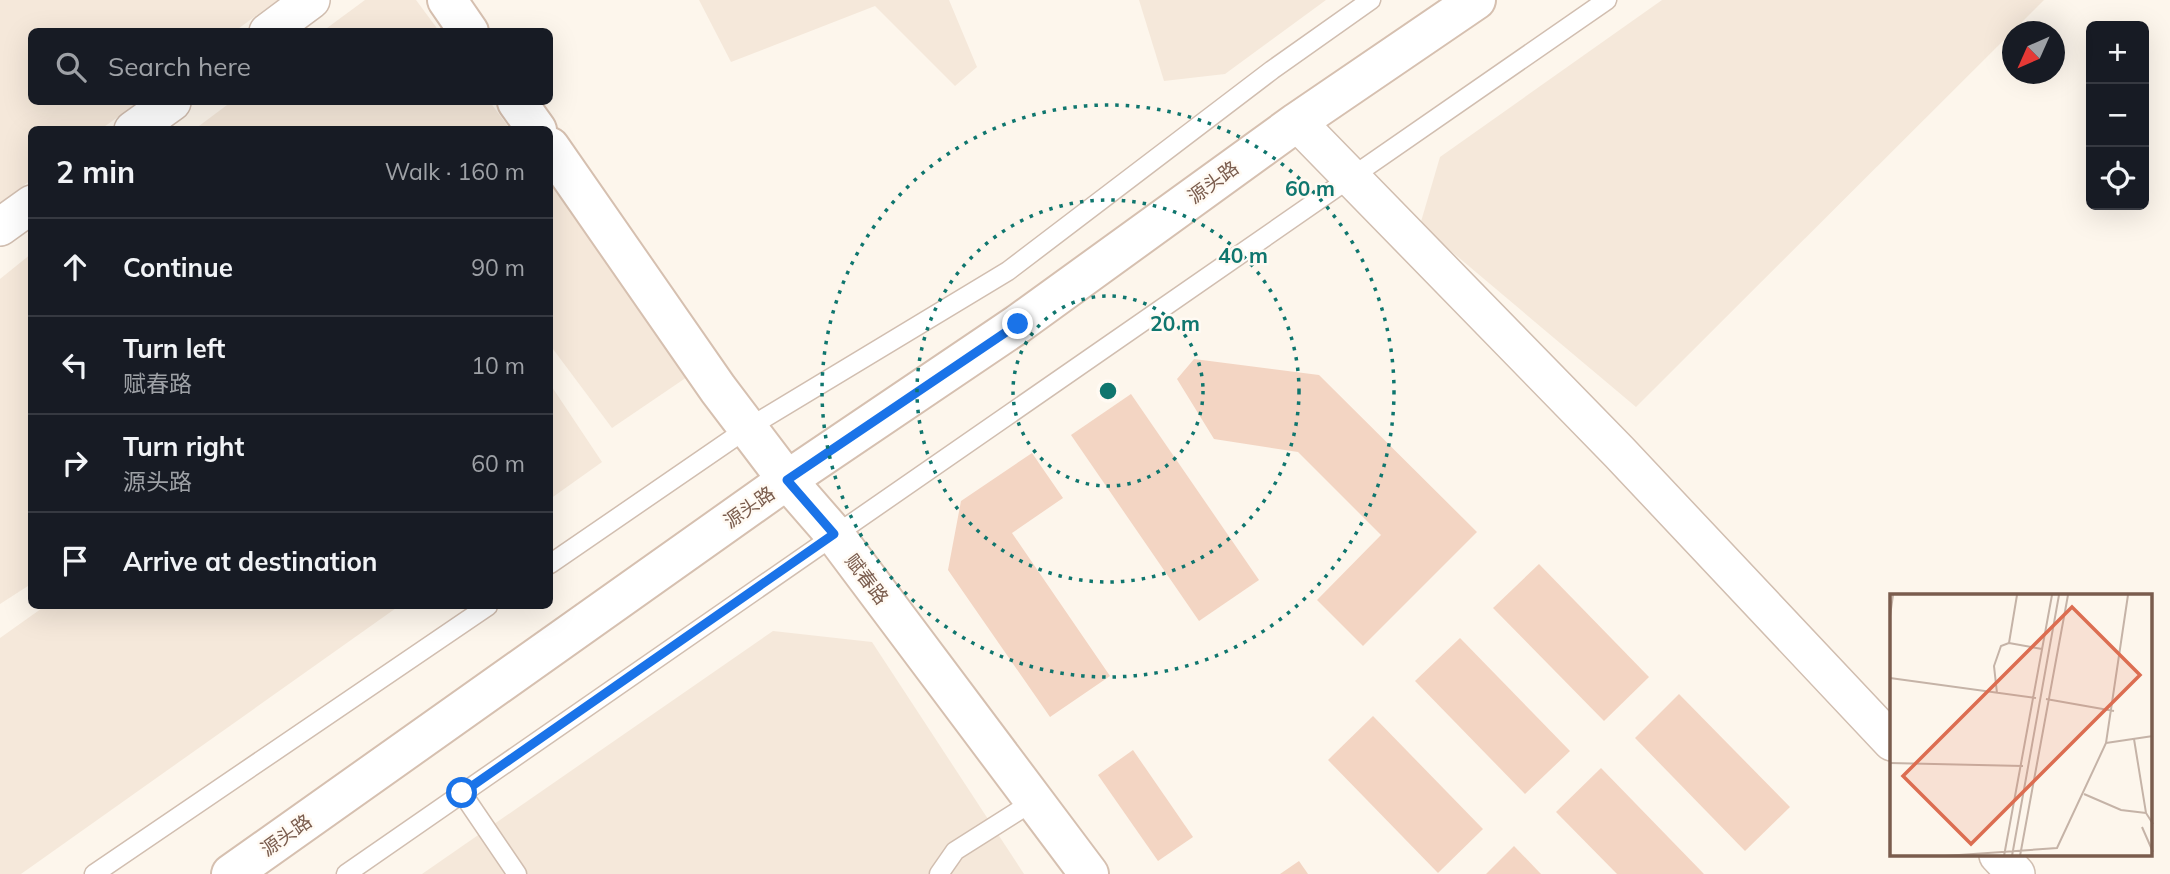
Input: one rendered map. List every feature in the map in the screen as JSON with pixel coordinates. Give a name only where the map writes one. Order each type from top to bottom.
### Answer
[{"type":"main road","points":[[447,0],[466,28]]},
{"type":"main road","name":"源头路","points":[[231,874],[787,480],[1018,324],[1297,122],[1476,0]]},
{"type":"main road","points":[[519,105],[534,126]]},
{"type":"main road","name":"赋春路","points":[[553,151],[748,428],[787,480],[834,534],[1088,874]]},
{"type":"street","points":[[273,28],[311,0]]},
{"type":"street","points":[[139,126],[168,105]]},
{"type":"street","points":[[1297,122],[1619,452],[1890,740]]},
{"type":"street","points":[[0,227],[28,207]]},
{"type":"street","points":[[1999,856],[2016,874]]},
{"type":"lane","points":[[553,562],[748,428],[1008,271],[1272,70],[1371,0]]},
{"type":"lane","points":[[346,874],[1607,0]]},
{"type":"lane","points":[[94,874],[484,609]]},
{"type":"lane","points":[[462,793],[517,874]]},
{"type":"lane","points":[[939,874],[955,851],[1034,801]]},
{"type":"shaded area","points":[[0,0],[278,0],[239,28],[28,28],[28,105],[135,105],[105,126],[28,126],[28,182],[0,203]]},
{"type":"shaded area","points":[[365,0],[416,0],[437,28],[327,28]]},
{"type":"shaded area","points":[[699,0],[949,0],[977,67],[955,86],[875,6],[731,62]]},
{"type":"shaded area","points":[[1139,0],[1326,0],[1225,74],[1164,81]]},
{"type":"shaded area","points":[[1662,0],[2044,0],[2023,21],[2002,21],[2002,42],[1636,407],[1420,225],[1440,157]]},
{"type":"shaded area","points":[[227,105],[492,105],[508,126],[199,126]]},
{"type":"shaded area","points":[[553,187],[690,375],[612,428],[553,349]]},
{"type":"shaded area","points":[[28,256],[28,586],[0,604],[0,279]]},
{"type":"shaded area","points":[[553,388],[602,462],[553,497]]},
{"type":"shaded area","points":[[41,609],[395,609],[21,874],[0,874],[0,638]]},
{"type":"shaded area","points":[[773,631],[872,642],[1024,874],[422,874]]},
{"type":"building","points":[[1194,359],[1319,375],[1477,532],[1363,646],[1317,600],[1381,535],[1298,452],[1214,439],[1177,379]]},
{"type":"building","points":[[1131,394],[1259,580],[1199,621],[1071,435]]},
{"type":"building","points":[[1032,453],[1063,498],[1012,533],[1110,676],[1050,717],[948,570],[961,501]]},
{"type":"building","points":[[1539,564],[1649,677],[1604,721],[1493,608]]},
{"type":"building","points":[[1460,638],[1570,751],[1525,794],[1415,681]]},
{"type":"building","points":[[1679,694],[1790,807],[1745,851],[1635,738]]},
{"type":"building","points":[[1373,716],[1483,829],[1438,873],[1328,760]]},
{"type":"building","points":[[1133,750],[1193,837],[1158,861],[1098,775]]},
{"type":"building","points":[[1601,768],[1704,874],[1617,874],[1556,812]]},
{"type":"building","points":[[1514,846],[1541,874],[1486,874]]},
{"type":"building","points":[[1299,861],[1308,874],[1280,874]]},
{"type":"route","points":[[462,793],[834,534],[787,480],[1018,324]]}]
